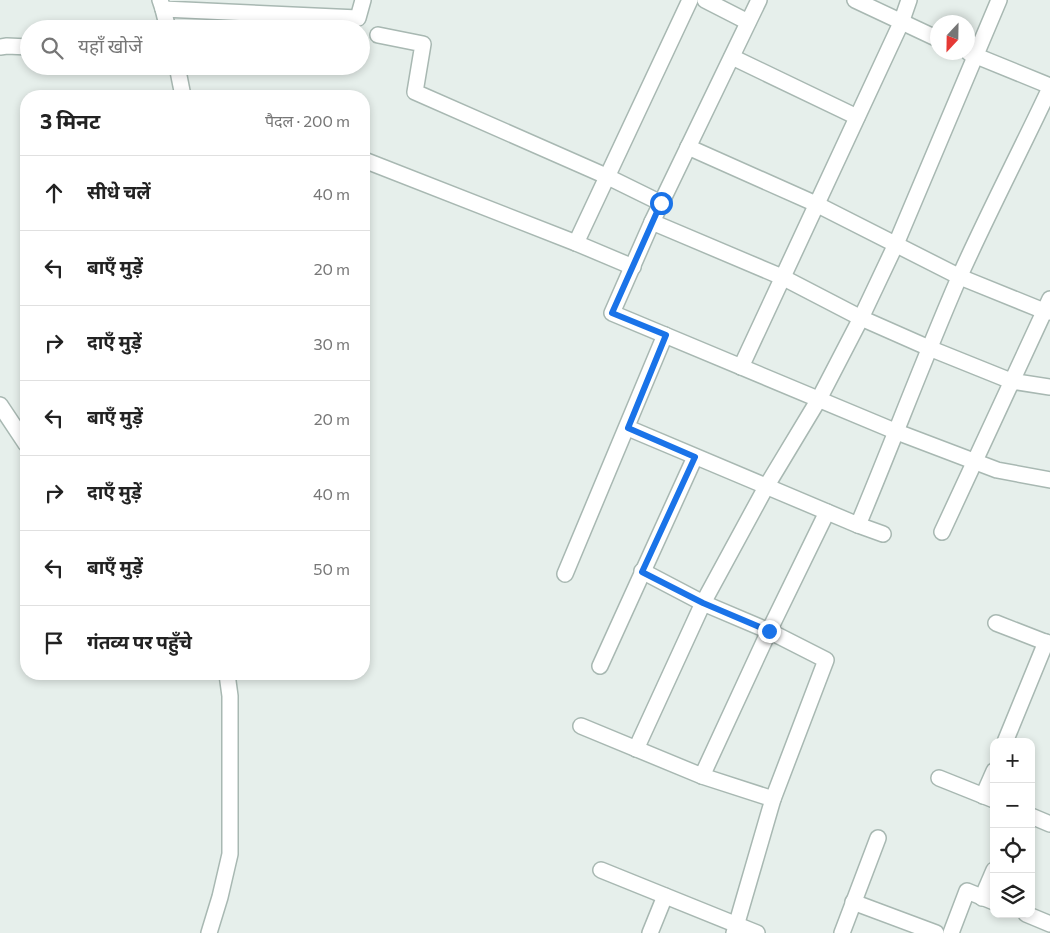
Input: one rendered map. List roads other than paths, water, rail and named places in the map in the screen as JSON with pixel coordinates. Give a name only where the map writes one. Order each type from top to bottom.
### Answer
[{"type":"street","points":[[166,20],[162,4],[358,18],[363,0]]},
{"type":"street","points":[[576,243],[690,0]]},
{"type":"street","points":[[705,0],[748,22]]},
{"type":"street","points":[[759,0],[652,222],[612,313],[897,432],[998,470],[1050,480]]},
{"type":"street","points":[[854,0],[930,35]]},
{"type":"street","points":[[740,367],[857,117],[909,0]]},
{"type":"street","points":[[975,48],[999,0]]},
{"type":"street","points":[[378,35],[423,44],[415,92],[606,176],[661,203]]},
{"type":"street","points":[[0,47],[20,47]]},
{"type":"street","points":[[858,525],[897,432],[929,348],[960,277],[1050,87],[975,55]]},
{"type":"street","points":[[732,57],[857,117]]},
{"type":"street","points":[[636,749],[703,603],[766,487],[819,399],[861,318],[896,244],[970,60]]},
{"type":"street","points":[[179,75],[182,90]]},
{"type":"street","points":[[688,147],[816,204],[960,277],[1048,307],[1011,381],[942,532]]},
{"type":"street","points":[[370,162],[633,267]]},
{"type":"street","points":[[652,222],[782,277],[861,318],[929,348],[1011,381],[1050,388]]},
{"type":"street","points":[[566,574],[666,335]]},
{"type":"street","points":[[0,405],[20,435]]},
{"type":"street","points":[[628,428],[766,487],[883,534]]},
{"type":"street","points":[[600,666],[695,457]]},
{"type":"street","points":[[702,776],[827,512]]},
{"type":"street","points":[[642,572],[703,603],[769,631],[826,660],[773,799],[735,929]]},
{"type":"street","points":[[996,623],[1048,643],[1007,738]]},
{"type":"street","points":[[209,933],[230,854],[230,696],[228,680]]},
{"type":"street","points":[[581,726],[702,776],[773,799]]},
{"type":"street","points":[[939,778],[989,798],[992,783]]},
{"type":"street","points":[[1035,818],[1050,824]]},
{"type":"street","points":[[842,933],[878,838]]},
{"type":"street","points":[[601,870],[665,896],[735,929],[757,933]]},
{"type":"street","points":[[951,933],[966,892],[988,900],[993,873]]},
{"type":"street","points":[[650,933],[665,896]]},
{"type":"street","points":[[853,902],[936,933]]},
{"type":"street","points":[[1035,918],[1050,924]]}]
